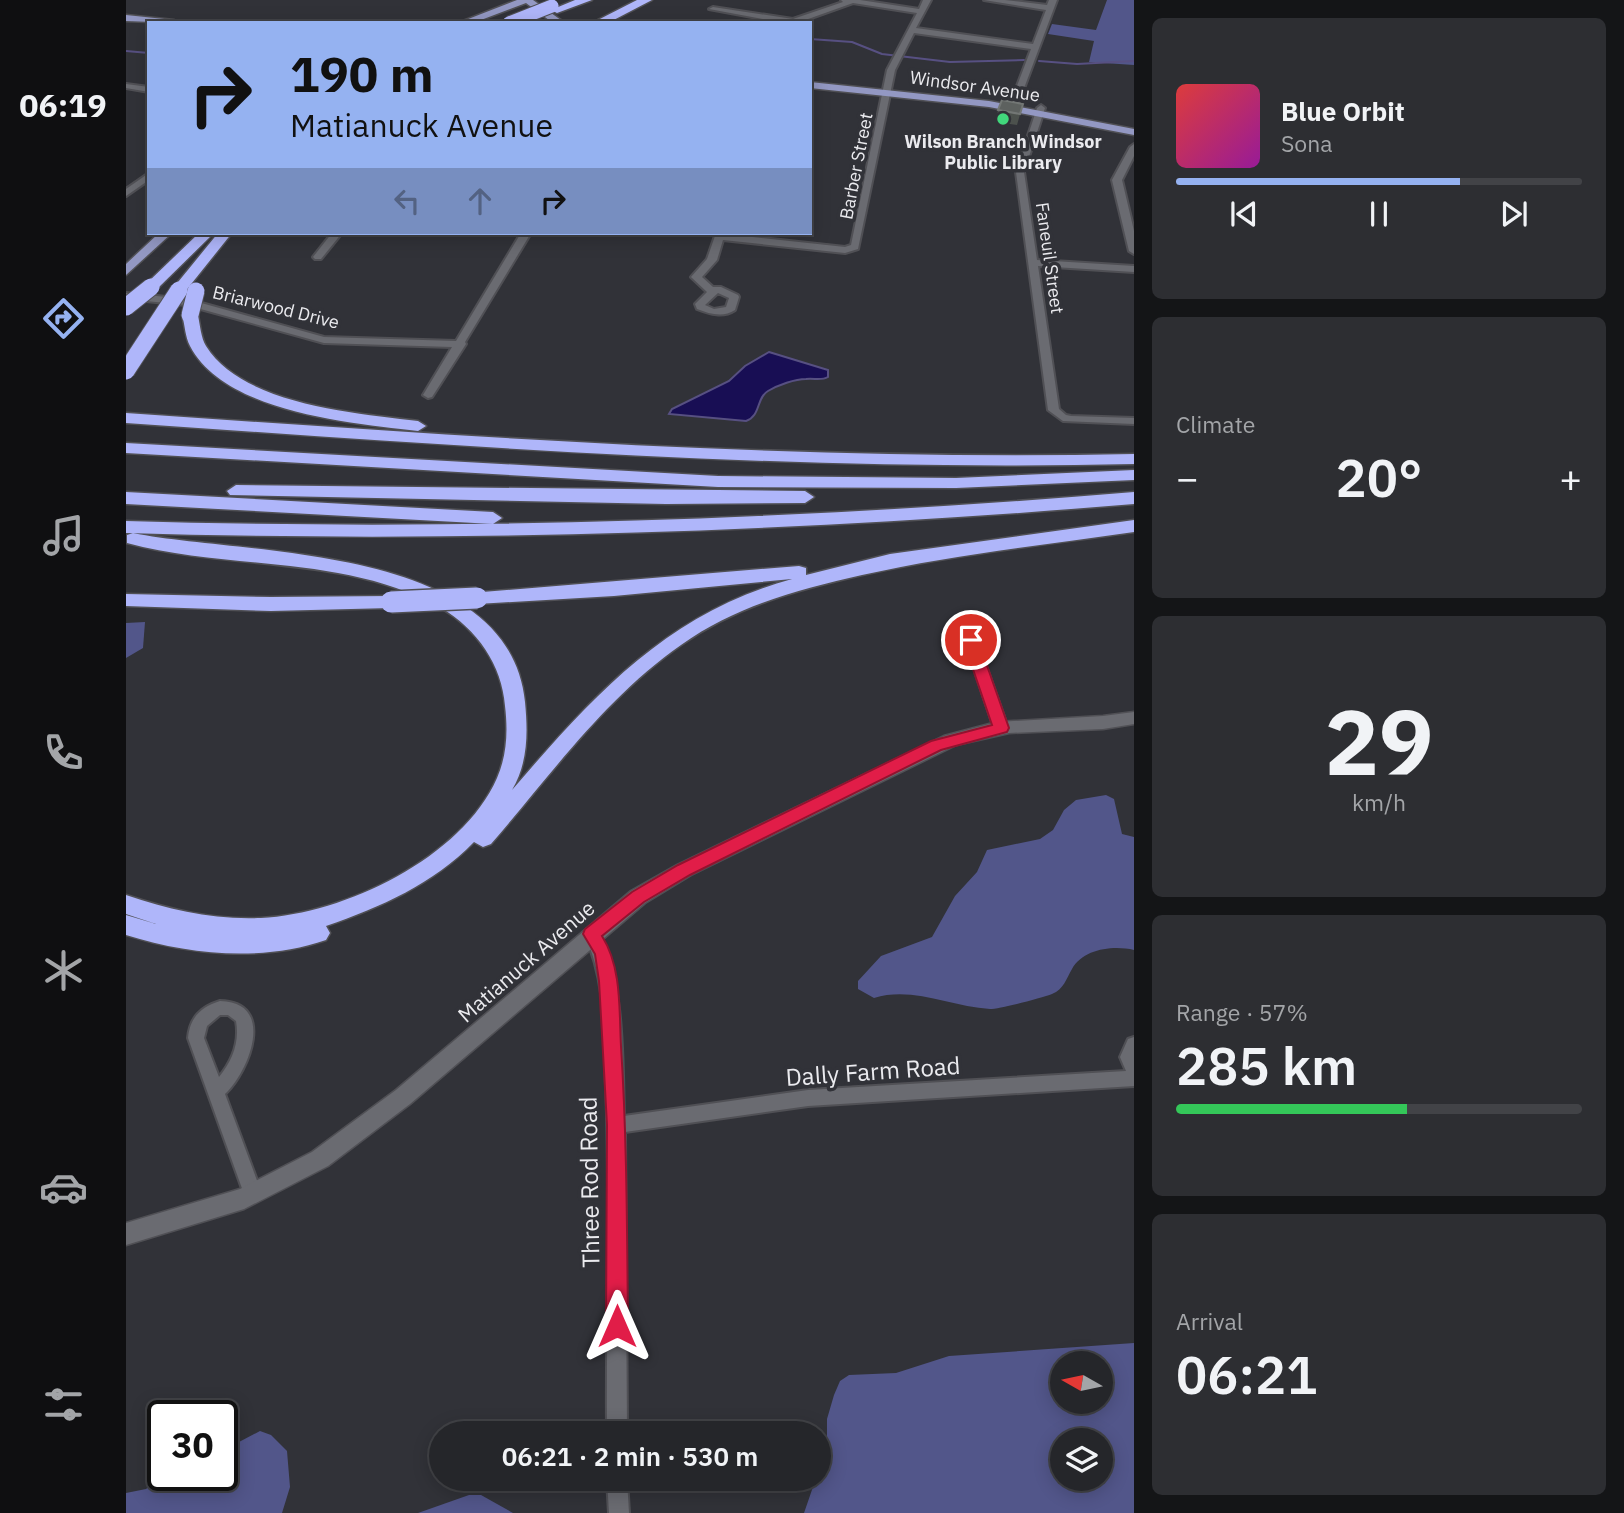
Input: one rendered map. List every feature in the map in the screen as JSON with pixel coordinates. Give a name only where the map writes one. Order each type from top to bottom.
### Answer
[{"type":"highway","points":[[528,21],[570,0]]},
{"type":"highway","points":[[515,21],[586,0]]},
{"type":"highway","points":[[602,21],[646,0]]},
{"type":"highway","points":[[126,348],[206,235]]},
{"type":"highway","points":[[126,371],[165,289],[211,235]]},
{"type":"highway","points":[[126,307],[165,289],[223,235]]},
{"type":"highway","points":[[231,235],[212,261],[196,291],[190,315],[196,344],[213,366],[248,388],[292,404],[351,417],[431,428],[698,455]]},
{"type":"highway","points":[[126,418],[559,449],[698,455],[920,462],[1134,459]]},
{"type":"highway","points":[[126,448],[582,476],[763,483],[942,484],[1134,475]]},
{"type":"highway","points":[[126,459],[626,489],[821,495]]},
{"type":"highway","points":[[126,489],[666,498],[992,494],[1134,486]]},
{"type":"highway","points":[[126,498],[415,515],[578,520],[919,515]]},
{"type":"highway","points":[[128,535],[549,531],[919,515],[1134,498]]},
{"type":"highway","points":[[128,535],[359,545],[647,540],[888,529],[1134,510]]},
{"type":"highway","points":[[126,600],[271,604],[391,602],[662,586],[904,558],[1134,526]]},
{"type":"highway","points":[[128,535],[337,566],[391,580],[433,596],[467,617],[492,643],[511,679],[518,716],[517,741],[510,769],[482,819],[445,857],[396,889],[337,914],[272,927],[201,925],[135,918]]},
{"type":"highway","points":[[135,918],[202,943],[271,942],[334,929],[398,903],[437,879],[470,852],[607,695],[670,641],[722,612],[768,592],[904,558]]},
{"type":"main road","points":[[468,21],[526,0],[557,21]]},
{"type":"main road","points":[[126,20],[147,21]]},
{"type":"main road","points":[[126,20],[147,24]]},
{"type":"main road","name":"Windsor Avenue","points":[[812,83],[1013,105],[1134,130]]},
{"type":"main road","points":[[126,271],[164,235]]},
{"type":"street","name":"Barber Street","points":[[720,235],[853,249],[859,237],[876,132],[897,55],[927,0]]},
{"type":"street","points":[[988,0],[1052,4],[1013,105]]},
{"type":"street","points":[[794,21],[850,1],[920,11]]},
{"type":"street","points":[[713,9],[785,21]]},
{"type":"street","points":[[911,30],[1035,47]]},
{"type":"street","points":[[126,86],[147,90]]},
{"type":"street","name":"Faneuil Street","points":[[1040,110],[1020,172],[1053,406],[1057,415],[1072,419],[1134,421]]},
{"type":"street","points":[[1134,147],[1117,180],[1134,251]]},
{"type":"street","points":[[1123,166],[1134,168]]},
{"type":"street","points":[[126,193],[147,177]]},
{"type":"street","points":[[318,257],[335,235]]},
{"type":"street","points":[[428,395],[525,235]]},
{"type":"street","points":[[712,291],[696,277],[712,260],[720,235]]},
{"type":"street","points":[[1033,263],[1134,269]]},
{"type":"street","name":"Briarwood Drive","points":[[126,296],[187,302],[331,341],[461,344]]},
{"type":"street","points":[[963,618],[1001,728]]},
{"type":"street","name":"Matianuck Avenue","points":[[126,1234],[200,1214],[253,1194],[314,1163],[368,1126],[638,897],[684,870],[936,745],[1001,728],[1097,724],[1134,718]]},
{"type":"street","name":"Three Rod Road","points":[[592,934],[603,953],[608,981],[617,1125],[617,1421]]},
{"type":"street","points":[[216,1091],[233,1070],[245,1033],[243,1017],[228,1008],[207,1013],[196,1032],[216,1091],[253,1194]]},
{"type":"street","points":[[1134,1044],[1128,1057],[1134,1071]]},
{"type":"street","name":"Dally Farm Road","points":[[617,1125],[808,1098],[1134,1078]]},
{"type":"street","points":[[618,1491],[619,1513]]},
{"type":"shaded area","points":[[1107,0],[1134,0],[1134,65],[1089,62],[1094,41],[1048,34],[1052,24],[1096,30]]},
{"type":"shaded area","points":[[769,352],[828,370],[828,377],[797,380],[772,389],[764,394],[754,415],[746,421],[669,414],[672,409],[729,381],[745,366]]},
{"type":"shaded area","points":[[145,622],[143,648],[126,658],[126,623]]},
{"type":"shaded area","points":[[1106,795],[1114,799],[1122,834],[1134,837],[1134,950],[1117,948],[1091,953],[1077,962],[1056,992],[995,1009],[903,994],[874,998],[858,989],[858,981],[881,956],[932,937],[955,896],[977,872],[987,850],[1040,839],[1053,830],[1064,810],[1076,800]]},
{"type":"shaded area","points":[[1134,1343],[1134,1513],[804,1513],[812,1491],[831,1491],[831,1421],[827,1419],[840,1381],[849,1375],[896,1373],[949,1356]]},
{"type":"shaded area","points":[[260,1431],[271,1435],[287,1451],[290,1487],[282,1513],[126,1513],[126,1493],[147,1488],[147,1491],[238,1491],[238,1443]]},
{"type":"shaded area","points":[[469,1495],[481,1495],[513,1513],[418,1513]]},
{"type":"building","points":[[1002,100],[1023,104],[1020,114],[998,110]]},
{"type":"waterway","points":[[619,20],[625,21]]},
{"type":"waterway","points":[[812,39],[852,42],[882,54],[950,62],[1024,60]]},
{"type":"waterway","points":[[126,51],[147,53]]},
{"type":"waterway","points":[[1039,61],[1077,64],[1134,61]]},
{"type":"place","name":"Wilson Branch Windsor Public Library","points":[[1003,119]]},
{"type":"route","points":[[617,1326],[617,1125],[608,981],[603,953],[592,934],[625,906],[684,870],[936,745],[1001,728],[971,640]]}]
